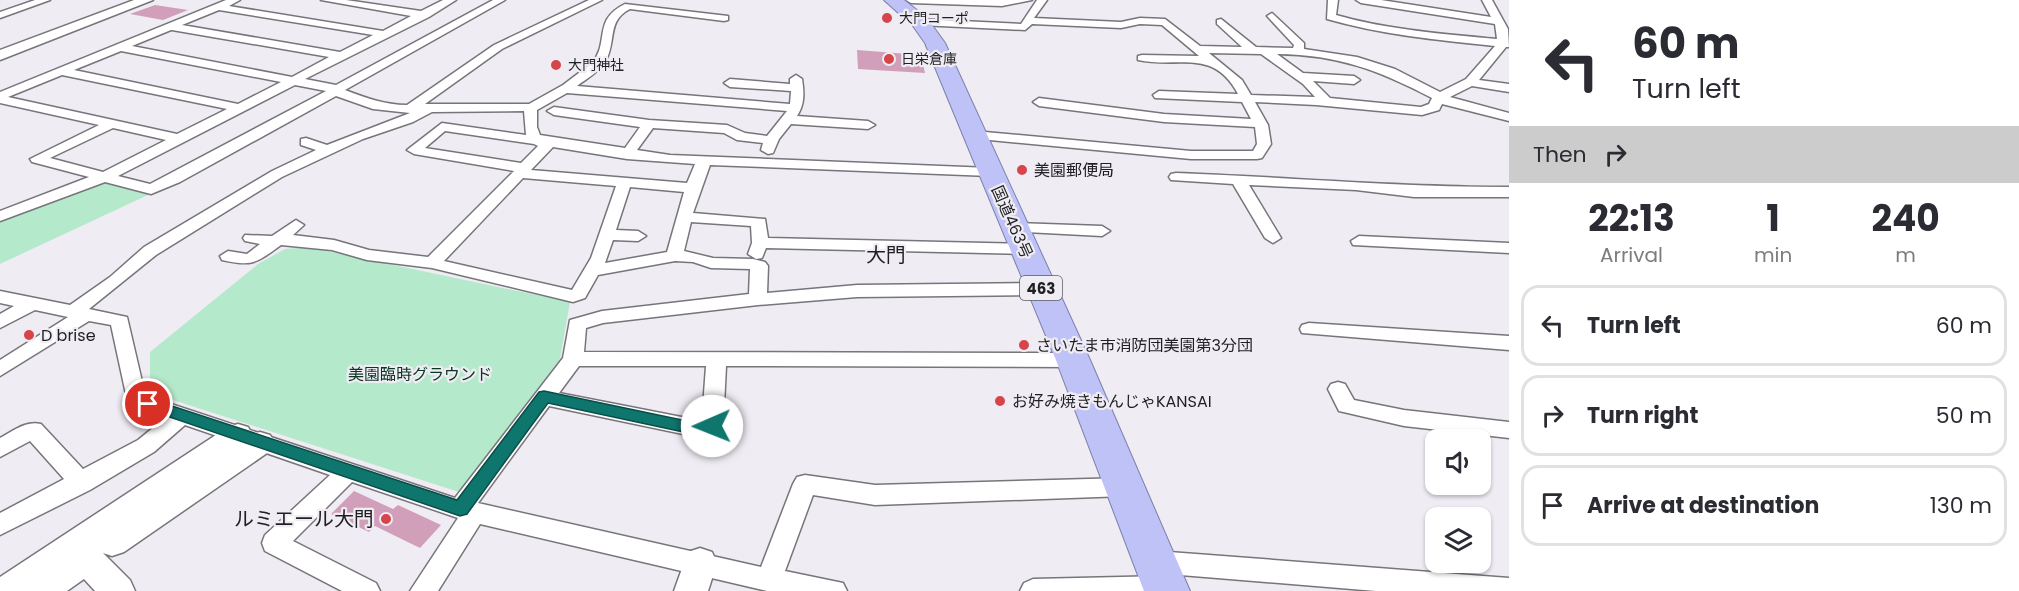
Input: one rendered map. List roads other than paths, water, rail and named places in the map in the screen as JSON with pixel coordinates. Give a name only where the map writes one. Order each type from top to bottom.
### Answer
[{"type":"highway","name":"国道463号","points":[[905,5],[935,44],[1073,360],[1163,580]]},
{"type":"street","points":[[0,15],[45,0]]},
{"type":"street","points":[[0,49],[134,0]]},
{"type":"street","points":[[0,55],[146,0]]},
{"type":"street","points":[[0,97],[235,0]]},
{"type":"street","points":[[326,0],[465,21]]},
{"type":"street","points":[[370,7],[385,0]]},
{"type":"street","points":[[0,216],[104,177],[451,0]]},
{"type":"street","points":[[112,124],[37,159],[151,189],[208,160],[228,156],[500,0]]},
{"type":"street","points":[[338,91],[508,0]]},
{"type":"street","points":[[410,109],[498,47],[597,0]]},
{"type":"street","points":[[905,5],[1002,3],[1028,0]]},
{"type":"street","points":[[905,5],[1025,27],[1032,10],[1042,0]]},
{"type":"street","points":[[1333,0],[1331,17],[1355,25],[1399,33],[1506,44]]},
{"type":"street","points":[[1361,0],[1404,3],[1497,21]]},
{"type":"street","points":[[1487,0],[1503,29],[1506,44]]},
{"type":"street","points":[[119,47],[295,80],[338,91],[385,107],[428,109],[518,106],[530,108],[564,89],[600,61],[604,54],[606,28],[622,9],[629,6],[724,18]]},
{"type":"street","points":[[217,7],[384,34]]},
{"type":"street","points":[[1272,16],[1300,45],[1297,51]]},
{"type":"street","points":[[1029,21],[1121,25],[1140,21],[1165,22],[1238,83],[1260,123],[1264,144],[1257,155]]},
{"type":"street","points":[[1221,22],[1258,50],[1281,61],[1328,103]]},
{"type":"street","points":[[170,27],[341,56]]},
{"type":"street","points":[[1159,95],[1328,103],[1422,111],[1434,107],[1439,98],[1470,82],[1506,44]]},
{"type":"street","points":[[1197,49],[1297,51],[1364,62],[1391,72],[1451,103],[1509,117]]},
{"type":"street","points":[[1142,58],[1210,60]]},
{"type":"street","points":[[1158,58],[1170,73]]},
{"type":"street","points":[[1281,61],[1319,64]]},
{"type":"street","points":[[60,71],[240,108]]},
{"type":"street","points":[[1300,76],[1354,80]]},
{"type":"street","points":[[1470,82],[1509,88]]},
{"type":"street","points":[[730,83],[797,83],[800,95],[792,114],[771,140],[765,163]]},
{"type":"street","points":[[564,89],[792,114],[868,125]]},
{"type":"street","points":[[0,97],[180,139]]},
{"type":"street","points":[[1451,103],[1470,99],[1509,112]]},
{"type":"street","points":[[1039,102],[1164,118],[1260,123]]},
{"type":"street","points":[[530,108],[528,128],[530,134],[544,142]]},
{"type":"street","points":[[0,369],[80,313],[150,251],[277,174],[328,150],[428,109]]},
{"type":"street","points":[[554,111],[649,124],[727,129],[742,137],[771,140]]},
{"type":"street","points":[[627,155],[649,124]]},
{"type":"street","points":[[695,188],[624,183],[522,171],[414,150],[442,127],[627,155],[704,161],[990,172]]},
{"type":"street","points":[[974,135],[1191,155],[1257,155]]},
{"type":"street","points":[[306,142],[328,150]]},
{"type":"street","points":[[432,263],[522,171],[544,142]]},
{"type":"street","points":[[1257,155],[1273,180]]},
{"type":"street","points":[[675,256],[688,199],[695,188],[704,161]]},
{"type":"street","points":[[1176,177],[1273,180],[1414,192],[1509,192]]},
{"type":"street","points":[[1237,178],[1273,238]]},
{"type":"street","points":[[423,591],[468,510],[544,396],[573,359],[579,294],[606,236],[624,183]]},
{"type":"street","points":[[684,218],[754,219],[759,222],[760,243],[753,264]]},
{"type":"street","points":[[228,256],[250,260],[296,225]]},
{"type":"street","points":[[760,243],[1019,239],[1102,231]]},
{"type":"street","points":[[606,236],[638,236]]},
{"type":"street","points":[[251,238],[277,240],[287,238],[334,245],[367,255],[432,263],[573,296],[579,294]]},
{"type":"street","points":[[1359,241],[1509,248]]},
{"type":"street","points":[[591,271],[675,256],[696,256],[711,263],[753,264],[759,266],[758,298]]},
{"type":"street","points":[[577,324],[602,317],[758,298],[878,290],[1041,289]]},
{"type":"street","points":[[0,297],[120,321],[134,394],[148,404],[182,416],[468,510],[695,577],[770,580],[834,591]]},
{"type":"street","points":[[0,322],[31,304]]},
{"type":"street","points":[[1309,329],[1509,343]]},
{"type":"street","points":[[573,359],[1073,360]]},
{"type":"street","points":[[544,396],[702,430],[712,426],[716,359]]},
{"type":"street","points":[[1338,389],[1346,406],[1404,418],[1509,430]]},
{"type":"street","points":[[0,525],[82,483],[146,446],[182,416]]},
{"type":"street","points":[[0,448],[33,430],[82,483]]},
{"type":"street","points":[[8,591],[81,553],[249,439]]},
{"type":"street","points":[[348,472],[274,543],[367,591]]},
{"type":"street","points":[[770,580],[805,484],[875,495],[1125,487]]},
{"type":"street","points":[[39,591],[81,553]]},
{"type":"street","points":[[81,553],[118,591]]},
{"type":"street","points":[[1033,591],[1163,580],[1509,590]]},
{"type":"place","name":"大門コーポ","points":[[887,18]]},
{"type":"place","name":"日栄倉庫","points":[[889,59]]},
{"type":"place","name":"大門神社","points":[[556,65]]},
{"type":"place","name":"美園郵便局","points":[[1022,170]]},
{"type":"place","name":"D brise","points":[[29,335]]},
{"type":"place","name":"さいたま市消防団美園第3分団","points":[[1024,345]]},
{"type":"place","name":"お好み焼きもんじゃKANSAI","points":[[1000,401]]},
{"type":"place","name":"ルミエール大門","points":[[386,519]]},
{"type":"district","name":"大門","points":[[886,255]]},
{"type":"park label","name":"美園臨時グラウンド","points":[[420,374]]}]
